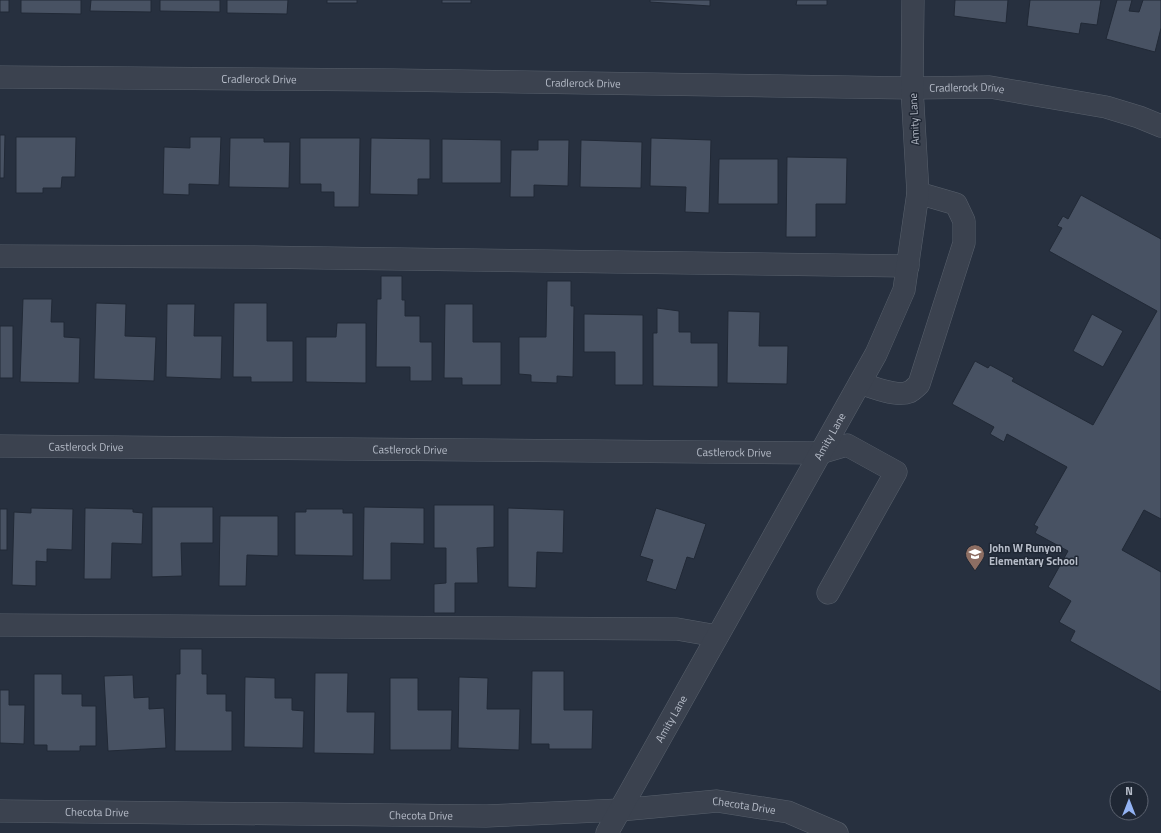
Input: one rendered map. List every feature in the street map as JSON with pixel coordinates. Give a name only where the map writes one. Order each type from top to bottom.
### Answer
[{"type":"street","name":"Amity Lane","points":[[607,833],[876,354],[904,290],[918,193],[912,88],[912,0]]},
{"type":"street","name":"Cradlerock Drive","points":[[0,77],[393,80],[912,88],[990,87],[1106,107],[1139,117],[1161,126]]},
{"type":"street","points":[[860,383],[884,391],[896,393],[908,393],[919,384],[964,243],[964,221],[956,204],[918,193]]},
{"type":"street","points":[[0,256],[245,257],[908,266]]},
{"type":"street","name":"Castlerock Drive","points":[[0,446],[820,453],[847,445],[896,472],[828,593]]},
{"type":"street","points":[[0,625],[678,629],[717,636]]},
{"type":"street","name":"Checota Drive","points":[[0,812],[396,824],[486,816],[620,810],[717,801],[788,812],[804,827],[837,833]]},
{"type":"building","points":[[0,0],[9,0],[9,12],[0,12]]},
{"type":"building","points":[[21,0],[81,0],[81,14],[21,13]]},
{"type":"building","points":[[91,0],[151,0],[151,12],[90,11]]},
{"type":"building","points":[[160,0],[220,0],[220,12],[160,11]]},
{"type":"building","points":[[227,0],[288,0],[287,14],[227,13]]},
{"type":"building","points":[[327,0],[357,0],[357,3],[327,3]]},
{"type":"building","points":[[442,0],[471,0],[471,3],[442,3]]},
{"type":"building","points":[[650,0],[710,0],[710,6],[650,2]]},
{"type":"building","points":[[797,0],[827,0],[827,5],[796,5]]},
{"type":"building","points":[[955,0],[1008,0],[1006,23],[954,16]]},
{"type":"building","points":[[1030,0],[1101,0],[1097,25],[1081,23],[1079,34],[1027,26]]},
{"type":"building","points":[[1117,0],[1132,0],[1129,11],[1139,12],[1143,0],[1161,0],[1161,28],[1155,52],[1106,39]]},
{"type":"building","points":[[0,135],[5,135],[4,178],[0,178]]},
{"type":"building","points":[[16,137],[76,137],[75,177],[62,177],[61,188],[43,188],[43,193],[16,193]]},
{"type":"building","points":[[190,137],[221,137],[219,185],[189,184],[189,195],[163,194],[164,147],[190,148]]},
{"type":"building","points":[[230,138],[264,138],[264,142],[290,142],[289,188],[229,187]]},
{"type":"building","points":[[300,138],[360,138],[359,207],[334,207],[334,192],[321,192],[321,184],[300,184]]},
{"type":"building","points":[[371,138],[430,139],[430,179],[418,179],[418,195],[370,194]]},
{"type":"building","points":[[651,138],[711,140],[709,213],[685,212],[686,187],[650,186]]},
{"type":"building","points":[[442,139],[501,140],[501,183],[442,183]]},
{"type":"building","points":[[538,140],[569,140],[568,186],[534,185],[534,197],[510,197],[511,150],[538,150]]},
{"type":"building","points":[[581,140],[642,142],[641,188],[580,187]]},
{"type":"building","points":[[787,157],[847,158],[846,204],[816,204],[816,237],[786,237]]},
{"type":"building","points":[[719,159],[778,159],[778,204],[718,204]]},
{"type":"building","points":[[1081,195],[1161,239],[1161,519],[1144,510],[1122,550],[1161,572],[1161,692],[1070,641],[1075,631],[1059,622],[1071,601],[1048,587],[1068,551],[1035,533],[1038,527],[1034,525],[1067,467],[1007,434],[1004,442],[990,434],[994,427],[952,404],[975,361],[988,368],[990,365],[1014,378],[1012,381],[1093,425],[1157,311],[1049,251],[1062,228],[1057,226],[1063,216],[1068,219]]},
{"type":"building","points":[[381,276],[402,276],[402,300],[405,300],[405,316],[420,316],[420,342],[432,342],[432,381],[410,381],[410,367],[376,367],[377,299],[381,299]]},
{"type":"building","points":[[547,281],[571,281],[571,306],[574,306],[573,377],[557,376],[557,383],[531,382],[531,375],[519,374],[519,337],[546,337]]},
{"type":"building","points":[[23,299],[52,299],[51,322],[64,322],[64,337],[80,338],[79,383],[20,382]]},
{"type":"building","points":[[96,303],[126,304],[125,336],[156,337],[154,381],[94,379]]},
{"type":"building","points":[[234,303],[267,303],[267,341],[293,341],[293,382],[251,382],[251,377],[233,377]]},
{"type":"building","points":[[167,304],[195,304],[194,336],[222,336],[221,379],[166,377]]},
{"type":"building","points":[[445,304],[473,304],[473,342],[501,342],[501,385],[462,385],[462,378],[444,378]]},
{"type":"building","points":[[657,308],[679,311],[679,332],[691,332],[691,343],[718,343],[718,387],[653,386],[653,333],[657,333]]},
{"type":"building","points":[[728,311],[760,312],[759,346],[788,346],[787,384],[727,383]]},
{"type":"building","points":[[584,314],[643,315],[643,385],[615,385],[615,352],[584,352]]},
{"type":"building","points":[[1092,314],[1123,331],[1103,367],[1073,351]]},
{"type":"building","points":[[337,323],[366,323],[366,383],[306,382],[306,337],[336,337]]},
{"type":"building","points":[[0,326],[13,326],[13,378],[0,378]]},
{"type":"building","points":[[434,505],[494,505],[494,547],[477,548],[478,583],[455,583],[455,613],[434,613],[434,584],[446,583],[446,548],[434,548]]},
{"type":"building","points":[[152,507],[213,507],[213,543],[181,543],[182,576],[152,577]]},
{"type":"building","points":[[364,507],[424,508],[424,544],[391,543],[391,580],[363,580]]},
{"type":"building","points":[[31,508],[73,509],[72,550],[47,549],[47,562],[36,561],[36,586],[12,585],[14,512],[31,513]]},
{"type":"building","points":[[85,508],[133,509],[133,512],[143,513],[142,544],[112,543],[111,579],[84,579]]},
{"type":"building","points":[[508,508],[564,510],[563,553],[537,552],[536,588],[508,587]]},
{"type":"building","points":[[656,508],[706,524],[694,559],[687,557],[676,590],[646,581],[653,560],[640,556]]},
{"type":"building","points":[[0,509],[7,509],[7,550],[0,550]]},
{"type":"building","points":[[306,509],[343,509],[343,513],[353,513],[353,556],[295,555],[295,512],[306,512]]},
{"type":"building","points":[[220,516],[278,516],[278,556],[247,555],[246,586],[219,586]]},
{"type":"building","points":[[180,649],[202,649],[202,674],[207,674],[207,694],[226,694],[226,711],[232,711],[232,751],[175,751],[176,674],[180,674]]},
{"type":"building","points":[[532,671],[564,671],[564,710],[593,710],[592,749],[549,749],[549,744],[531,744]]},
{"type":"building","points":[[315,673],[348,673],[347,712],[375,712],[374,754],[314,753]]},
{"type":"building","points":[[34,674],[62,674],[62,694],[82,694],[82,706],[96,706],[96,746],[80,746],[80,751],[47,751],[47,745],[34,745]]},
{"type":"building","points":[[133,675],[134,698],[149,697],[149,709],[164,708],[166,748],[108,751],[104,676]]},
{"type":"building","points":[[245,677],[275,678],[275,698],[292,698],[292,710],[304,711],[303,748],[244,747]]},
{"type":"building","points":[[459,677],[488,678],[487,709],[520,709],[519,750],[458,748]]},
{"type":"building","points":[[390,678],[418,678],[418,710],[452,710],[451,750],[390,750]]},
{"type":"building","points":[[0,690],[9,690],[9,705],[25,705],[24,744],[0,743]]},
{"type":"place","name":"John W Runyon Elementary School","points":[[975,571]]}]
